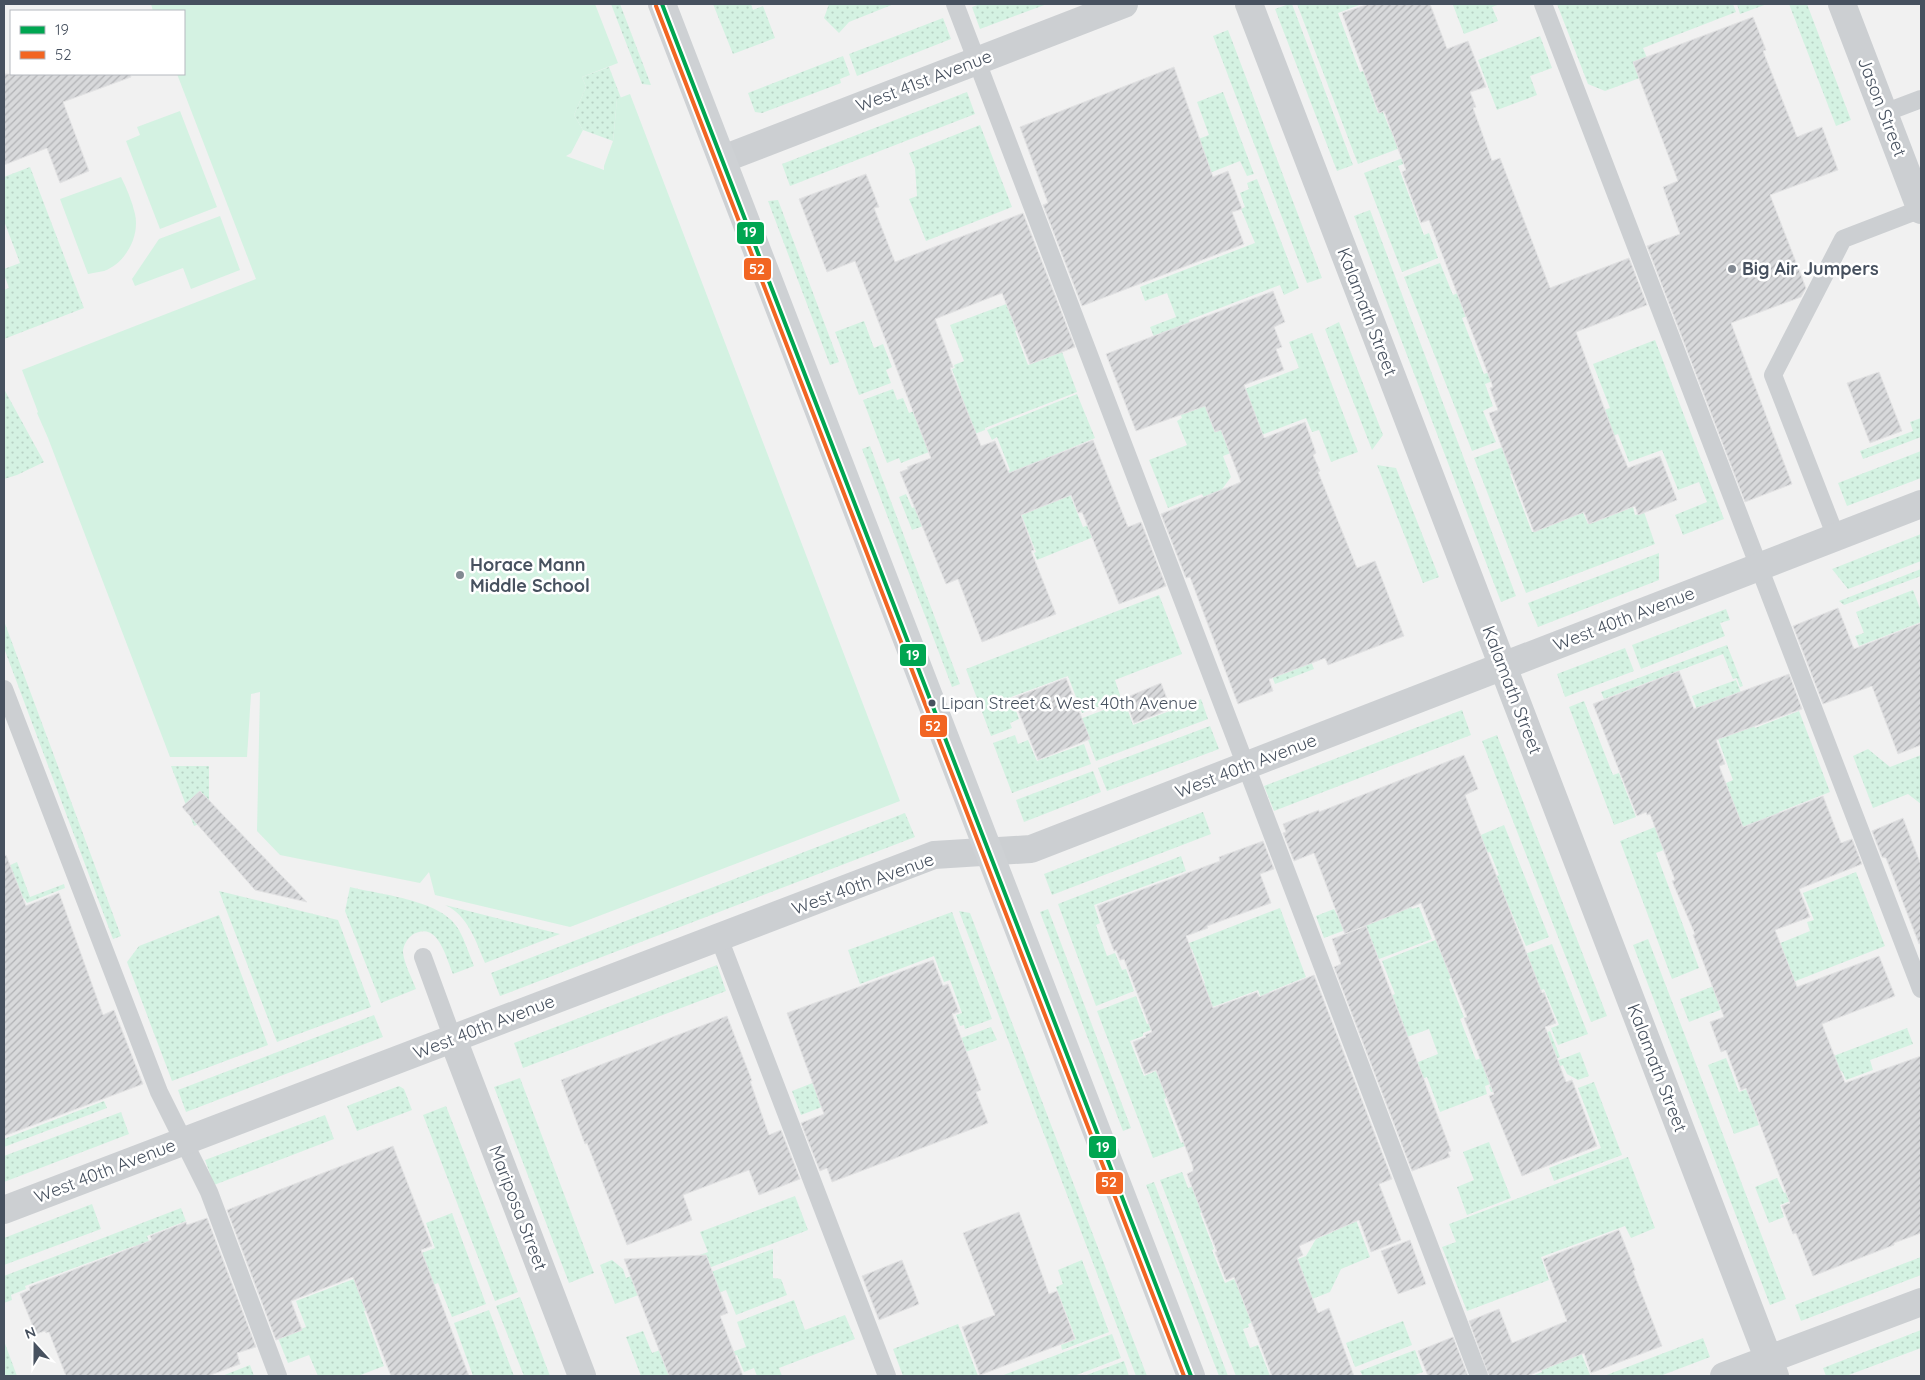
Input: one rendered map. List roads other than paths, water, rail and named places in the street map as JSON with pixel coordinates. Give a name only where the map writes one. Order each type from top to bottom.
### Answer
[{"type":"street","points":[[662,4],[1192,1376]]},
{"type":"street","name":"West 41st Avenue","points":[[723,159],[1124,4]]},
{"type":"street","name":"Kalamath Street","points":[[1249,4],[1772,1368]]},
{"type":"street","name":"Jason Street","points":[[1842,4],[1921,209]]},
{"type":"street","name":"West 40th Avenue","points":[[4,1210],[934,855],[1031,849],[1921,504]]},
{"type":"street","name":"Mariposa Street","points":[[453,1039],[582,1376]]},
{"type":"street","points":[[1724,1376],[1772,1368],[1921,1302]]},
{"type":"lane","points":[[955,4],[1479,1376]]},
{"type":"lane","points":[[1543,4],[1921,989]]},
{"type":"lane","points":[[1884,113],[1921,99]]},
{"type":"lane","points":[[1836,537],[1773,375],[1843,239],[1921,209]]},
{"type":"lane","points":[[4,688],[159,1092],[209,1192],[278,1376]]},
{"type":"lane","points":[[719,938],[887,1376]]},
{"type":"lane","points":[[423,957],[453,1039]]},
{"type":"place","name":"Big Air Jumpers","points":[[1732,269]]},
{"type":"place","name":"Horace Mann Middle School","points":[[460,575]]},
{"type":"place","name":"Lipan Street & West 40th Avenue","points":[[932,703]]}]
